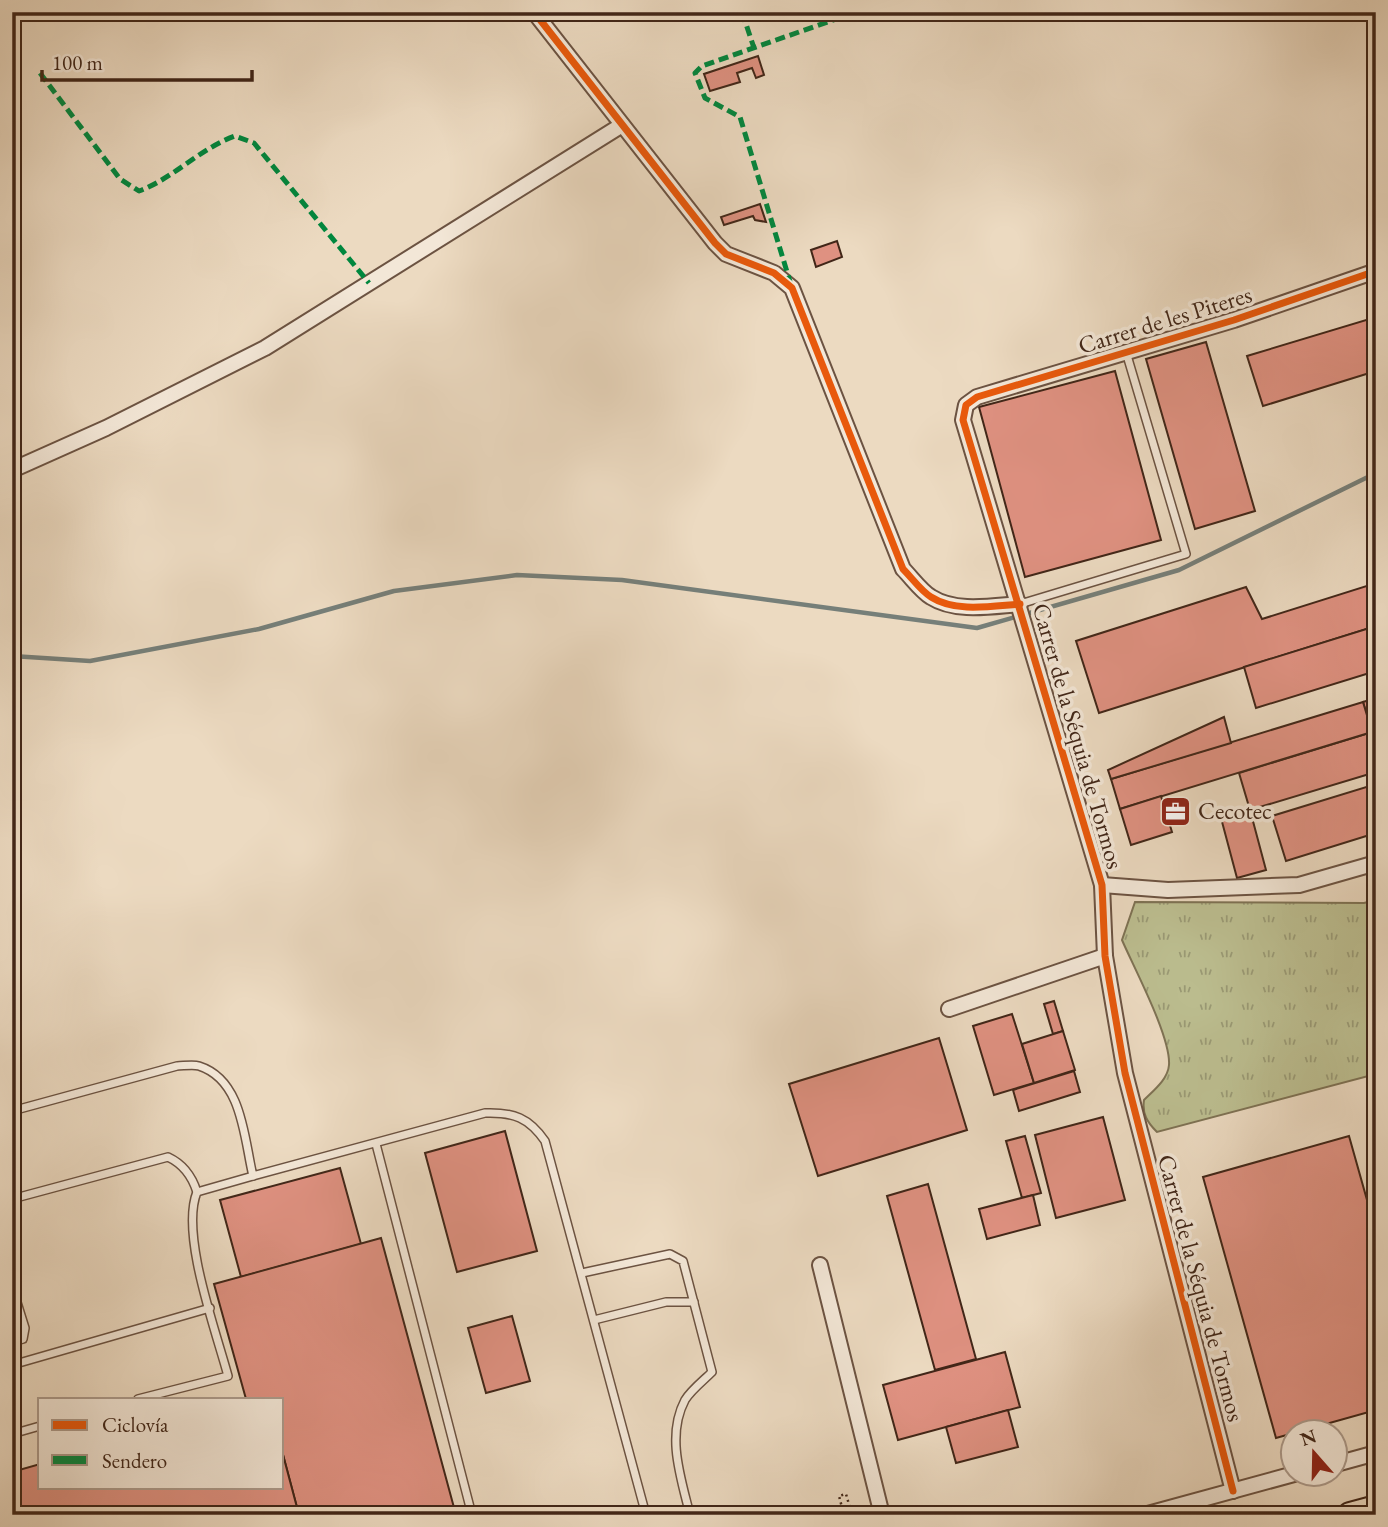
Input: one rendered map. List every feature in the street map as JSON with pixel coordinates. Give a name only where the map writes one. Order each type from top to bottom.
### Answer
[{"type":"highway","points":[[1350,1515],[1376,1508]]},
{"type":"street","points":[[534,12],[726,254],[774,273],[792,288],[903,569],[930,597],[949,604],[971,607],[1020,604]]},
{"type":"street","points":[[12,470],[106,428],[265,348],[622,125]]},
{"type":"street","name":"Carrer de les Piteres","points":[[966,405],[977,397],[1234,320],[1376,271]]},
{"type":"street","name":"Carrer de la Séquia de Tormos","points":[[966,405],[963,420],[1102,885],[1105,956],[1125,1073],[1233,1490]]},
{"type":"street","points":[[1102,885],[1168,890],[1299,885],[1376,863]]},
{"type":"street","points":[[949,1009],[1105,956]]},
{"type":"street","points":[[820,1265],[882,1515]]},
{"type":"street","points":[[1350,1460],[1376,1453]]},
{"type":"street","points":[[1144,1515],[1280,1478]]},
{"type":"lane","points":[[1020,604],[1186,554],[1126,352]]},
{"type":"lane","points":[[12,1111],[177,1066],[199,1066],[220,1080],[236,1100],[253,1176]]},
{"type":"lane","points":[[197,1192],[485,1113],[511,1112],[533,1124],[545,1141],[646,1515]]},
{"type":"lane","points":[[376,1143],[472,1515]]},
{"type":"lane","points":[[12,1199],[168,1157],[177,1161],[193,1180],[197,1192],[193,1202],[194,1249],[228,1376],[142,1398]]},
{"type":"lane","points":[[582,1273],[670,1254],[682,1261],[712,1371],[686,1400],[679,1422],[675,1455],[690,1515]]},
{"type":"lane","points":[[12,1342],[23,1339],[25,1328],[15,1296]]},
{"type":"lane","points":[[594,1320],[666,1302],[694,1302]]},
{"type":"lane","points":[[12,1365],[210,1308]]},
{"type":"lane","points":[[12,1434],[38,1427]]},
{"type":"path","points":[[844,1515],[839,1496],[846,1494],[852,1515]]},
{"type":"green space","points":[[1376,900],[1376,1074],[1157,1132],[1146,1118],[1144,1100],[1166,1075],[1168,1053],[1143,984],[1122,940],[1135,902],[1364,903]]},
{"type":"building","points":[[758,56],[764,75],[756,78],[752,68],[737,73],[740,82],[710,91],[704,74]]},
{"type":"building","points":[[760,204],[766,222],[755,220],[753,216],[724,225],[721,217]]},
{"type":"building","points":[[837,241],[842,257],[816,267],[811,250]]},
{"type":"building","points":[[1376,317],[1376,371],[1263,406],[1247,356]]},
{"type":"building","points":[[1206,342],[1255,511],[1195,529],[1146,359]]},
{"type":"building","points":[[1115,371],[1161,540],[1025,577],[979,407]]},
{"type":"building","points":[[1376,583],[1376,626],[1099,713],[1076,641],[1246,587],[1262,619]]},
{"type":"building","points":[[1376,626],[1376,671],[1256,708],[1244,667]]},
{"type":"building","points":[[1376,698],[1376,772],[1250,810],[1239,773],[1372,732],[1363,702]]},
{"type":"building","points":[[1363,702],[1372,732],[1120,809],[1111,779]]},
{"type":"building","points":[[1224,717],[1231,743],[1111,779],[1108,770]]},
{"type":"building","points":[[1376,784],[1376,833],[1286,861],[1272,816]]},
{"type":"building","points":[[1161,796],[1172,832],[1131,845],[1120,809]]},
{"type":"building","points":[[1250,810],[1266,870],[1237,878],[1221,818]]},
{"type":"building","points":[[1054,1001],[1063,1031],[1053,1034],[1044,1004]]},
{"type":"building","points":[[1012,1014],[1034,1083],[994,1095],[973,1026]]},
{"type":"building","points":[[1063,1031],[1075,1070],[1034,1083],[1022,1044]]},
{"type":"building","points":[[939,1038],[967,1130],[818,1176],[789,1084]]},
{"type":"building","points":[[1074,1071],[1080,1092],[1019,1111],[1013,1090]]},
{"type":"building","points":[[1103,1117],[1125,1200],[1056,1218],[1035,1135]]},
{"type":"building","points":[[505,1131],[537,1251],[457,1272],[425,1153]]},
{"type":"building","points":[[1025,1136],[1041,1193],[1022,1198],[1006,1141]]},
{"type":"building","points":[[1349,1136],[1376,1232],[1376,1410],[1347,1418],[1280,1418],[1280,1437],[1276,1438],[1203,1177]]},
{"type":"building","points":[[340,1168],[361,1244],[241,1277],[220,1200]]},
{"type":"building","points":[[928,1184],[976,1359],[935,1370],[887,1196]]},
{"type":"building","points":[[1033,1195],[1040,1225],[987,1239],[979,1209]]},
{"type":"building","points":[[381,1238],[456,1515],[299,1515],[284,1459],[284,1398],[246,1398],[214,1284]]},
{"type":"building","points":[[512,1316],[530,1381],[486,1393],[468,1328]]},
{"type":"building","points":[[1005,1352],[1020,1407],[898,1440],[883,1385]]},
{"type":"building","points":[[1008,1410],[1018,1447],[956,1463],[946,1427]]},
{"type":"building","points":[[284,1459],[299,1515],[12,1515],[12,1472],[38,1465],[38,1488],[284,1488]]},
{"type":"waterway","points":[[12,656],[90,661],[259,629],[394,591],[517,575],[622,580],[977,628],[1179,570],[1376,473]]},
{"type":"marked path","points":[[742,12],[754,48]]},
{"type":"marked path","points":[[791,285],[740,117],[705,98],[695,73],[702,66],[856,12]]},
{"type":"marked path","points":[[40,73],[120,179],[139,191],[235,136],[254,143],[369,283]]},
{"type":"cycle path","points":[[534,12],[715,243],[726,254],[774,273],[792,288],[903,569],[924,591],[941,602],[963,607],[1020,604]]},
{"type":"cycle path","points":[[1233,1491],[1125,1073],[1105,956],[1102,885],[963,420],[966,405],[977,397],[1234,320],[1376,271]]},
{"type":"place","name":"Cecotec","points":[[1175,811]]}]
